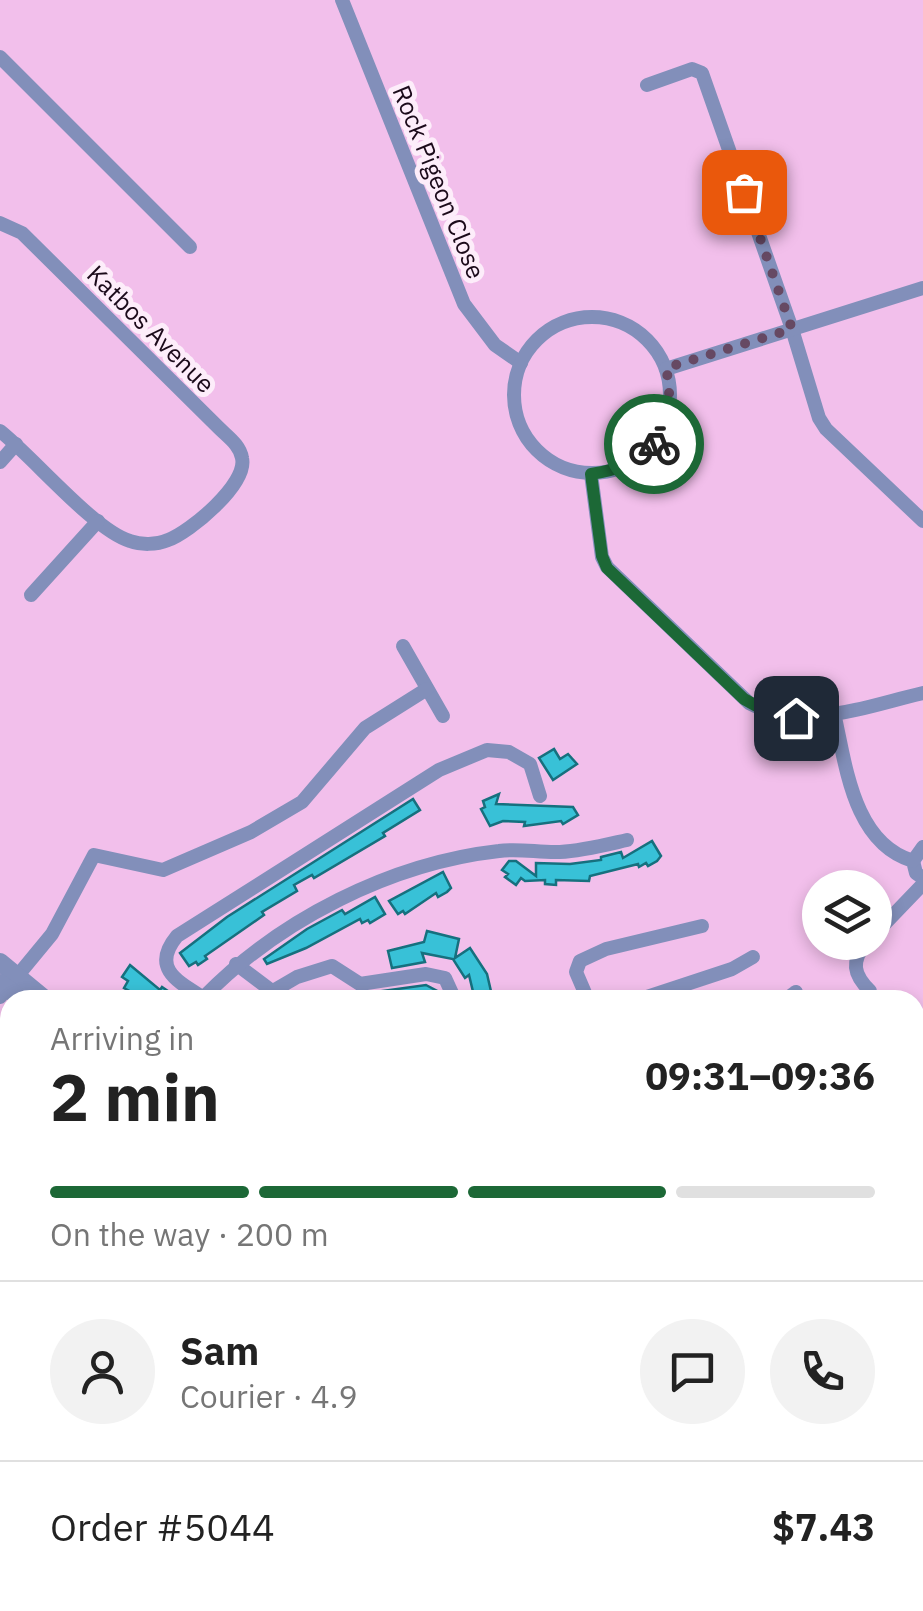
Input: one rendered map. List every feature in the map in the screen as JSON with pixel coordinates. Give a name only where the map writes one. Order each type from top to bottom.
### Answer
[{"type":"street","name":"Rock Pigeon Close","points":[[342,0],[464,304],[495,346],[521,363]]},
{"type":"street","points":[[0,57],[190,247]]},
{"type":"street","points":[[647,85],[692,68],[702,73],[792,329],[820,422],[923,521]]},
{"type":"street","name":"Katbos Avenue","points":[[0,224],[16,230],[35,245],[236,445],[243,463],[236,484],[188,528],[162,542],[130,541],[98,521]]},
{"type":"street","points":[[666,368],[923,288]]},
{"type":"street","points":[[606,318],[634,330],[657,350],[671,393],[668,418],[656,441],[639,459],[616,470],[591,474],[566,470],[543,457],[526,438],[516,414],[514,388],[521,363],[532,346],[566,322],[606,318]]},
{"type":"street","points":[[0,462],[6,441],[98,521],[31,596]]},
{"type":"street","points":[[591,474],[602,556],[611,572],[750,703],[786,717],[834,714],[923,693]]},
{"type":"street","points":[[402,646],[443,716]]},
{"type":"street","points":[[10,989],[52,934],[94,855],[163,870],[251,832],[302,802],[365,728],[427,688]]},
{"type":"street","points":[[834,714],[860,817],[899,856],[912,861]]},
{"type":"street","points":[[192,990],[167,968],[166,953],[177,936],[402,792],[476,752],[495,750],[509,752],[530,764],[540,796]]},
{"type":"street","points":[[214,990],[236,964],[346,896],[441,862],[498,850],[559,852],[628,840]]},
{"type":"street","points":[[912,861],[923,847]]},
{"type":"street","points":[[892,915],[923,881],[912,861]]},
{"type":"street","points":[[584,990],[576,972],[583,959],[606,949],[702,926]]},
{"type":"street","points":[[668,990],[732,969],[753,957]]},
{"type":"street","points":[[857,960],[855,968],[869,990]]},
{"type":"street","points":[[0,962],[10,989]]},
{"type":"street","points":[[236,964],[271,990]]},
{"type":"street","points":[[285,990],[297,977],[332,966],[360,984],[434,974],[445,978],[450,990]]},
{"type":"building","points":[[554,749],[560,759],[568,754],[577,764],[553,780],[539,758]]},
{"type":"building","points":[[499,794],[496,804],[573,807],[578,815],[563,824],[561,821],[524,826],[525,822],[503,821],[490,826],[481,809],[485,807],[483,801]]},
{"type":"building","points":[[413,799],[420,810],[383,833],[385,836],[314,878],[312,875],[294,885],[297,891],[262,912],[264,915],[205,956],[207,959],[189,966],[180,953],[227,917]]},
{"type":"building","points":[[652,841],[661,856],[657,861],[590,876],[589,881],[556,880],[556,885],[521,878],[516,885],[502,870],[509,861],[516,861],[536,876],[536,863],[601,860],[621,852],[623,858]]},
{"type":"building","points":[[443,872],[451,888],[447,892],[438,897],[436,893],[405,914],[398,914],[389,901]]},
{"type":"building","points":[[375,897],[385,914],[370,923],[360,919],[306,948],[267,964],[264,959],[307,929]]},
{"type":"building","points":[[427,931],[459,939],[455,958],[470,948],[487,974],[491,990],[473,990],[469,975],[465,978],[453,959],[422,953],[425,962],[392,968],[388,951],[424,942]]},
{"type":"building","points":[[130,965],[160,990],[128,990],[124,988],[128,981],[122,977]]},
{"type":"building","points":[[426,985],[435,990],[390,990]]},
{"type":"way so far","points":[[654,444],[668,418],[671,393],[666,368],[792,329],[744,192]]},
{"type":"route","points":[[654,444],[639,459],[616,470],[591,474],[604,564],[738,694],[771,714],[796,718]]}]
